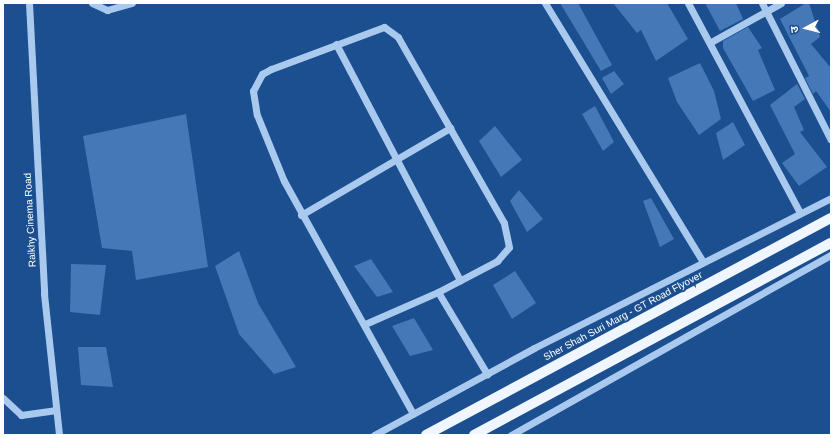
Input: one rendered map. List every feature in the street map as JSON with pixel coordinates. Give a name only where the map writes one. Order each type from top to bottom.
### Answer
[{"type":"main road","name":"Sher Shah Suri Marg - GT Road Flyover","points":[[426,435],[831,218]]},
{"type":"main road","points":[[474,435],[831,243]]},
{"type":"street","name":"Raikhy Cinema Road","points":[[29,3],[44,294],[55,410],[59,435]]},
{"type":"street","points":[[92,3],[108,10],[132,3]]},
{"type":"street","points":[[544,3],[703,262]]},
{"type":"street","points":[[688,3],[711,42],[800,213]]},
{"type":"street","points":[[711,42],[764,6],[781,3]]},
{"type":"street","points":[[764,6],[831,140]]},
{"type":"street","points":[[365,324],[438,292],[497,261],[509,247],[509,236],[450,128],[392,31],[376,28],[262,74],[253,91],[259,121],[302,215],[365,324],[413,414]]},
{"type":"street","points":[[336,44],[395,160],[460,280]]},
{"type":"street","points":[[302,215],[450,128]]},
{"type":"street","points":[[374,435],[487,374],[703,262],[831,198]]},
{"type":"street","points":[[511,435],[831,255]]},
{"type":"street","points":[[438,292],[487,374]]},
{"type":"street","points":[[3,398],[21,415],[55,410]]},
{"type":"building","points":[[560,3],[578,3],[612,65],[601,71]]},
{"type":"building","points":[[613,3],[667,3],[688,39],[656,61],[641,30],[637,33]]},
{"type":"building","points":[[705,3],[736,3],[743,19],[720,31]]},
{"type":"building","points":[[806,3],[809,3],[820,37],[811,44],[831,68],[831,112],[816,91],[813,94],[805,78],[809,76],[780,19]]},
{"type":"building","points":[[748,27],[762,48],[758,50],[775,90],[753,101],[723,48],[723,41]]},
{"type":"building","points":[[700,63],[714,91],[721,119],[699,135],[677,102],[668,78]]},
{"type":"building","points":[[614,71],[624,84],[611,94],[602,78]]},
{"type":"building","points":[[797,84],[805,99],[794,107],[804,130],[800,132],[827,167],[799,186],[782,163],[795,154],[770,105]]},
{"type":"building","points":[[595,106],[614,142],[603,151],[582,114]]},
{"type":"building","points":[[186,114],[208,267],[136,280],[132,251],[102,248],[83,136]]},
{"type":"building","points":[[733,122],[745,145],[723,160],[716,133]]},
{"type":"building","points":[[495,126],[522,160],[501,177],[479,141]]},
{"type":"building","points":[[519,190],[543,219],[527,232],[510,201]]},
{"type":"building","points":[[651,198],[674,239],[660,247],[643,201]]},
{"type":"building","points":[[239,251],[258,303],[296,367],[274,374],[239,334],[215,266]]},
{"type":"building","points":[[371,259],[393,292],[377,297],[354,266]]},
{"type":"building","points":[[71,264],[106,265],[100,315],[70,312]]},
{"type":"building","points":[[515,271],[536,303],[512,319],[493,285]]},
{"type":"building","points":[[414,318],[433,350],[410,356],[392,326]]},
{"type":"building","points":[[78,347],[106,347],[113,387],[81,385]]}]
